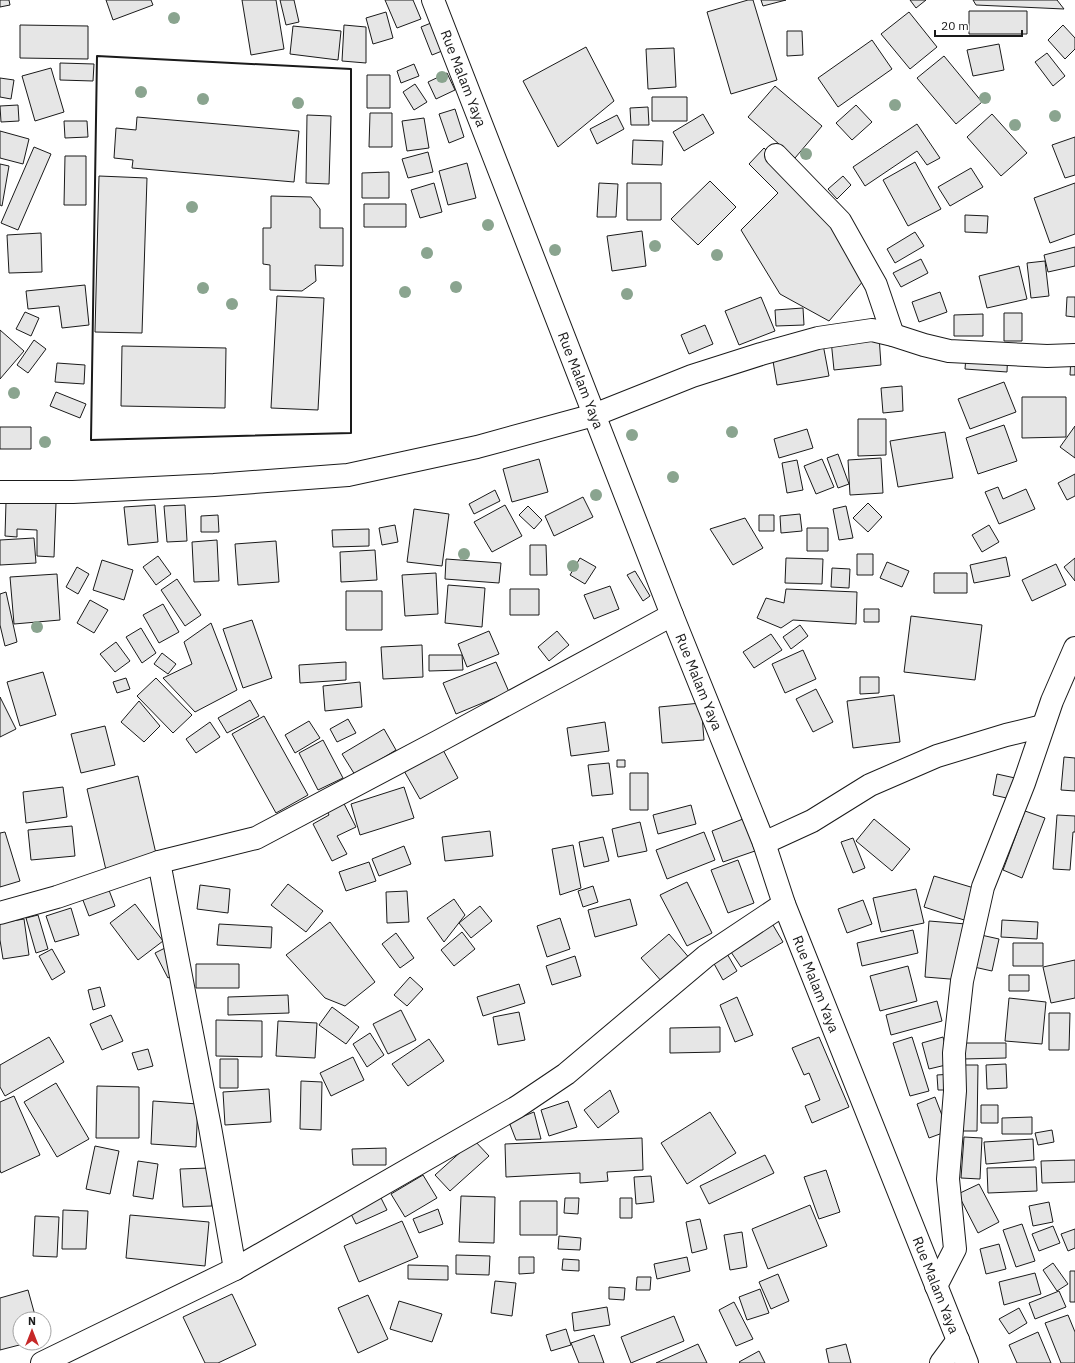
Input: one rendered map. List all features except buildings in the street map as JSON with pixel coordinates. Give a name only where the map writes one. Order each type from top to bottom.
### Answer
[{"type":"street","name":"Rue Malam Yaya","points":[[433,0],[672,614],[764,843],[784,904],[967,1363]]},
{"type":"street","points":[[776,155],[840,221],[876,285],[893,335]]},
{"type":"street","points":[[0,492],[73,492],[214,485],[348,475],[477,447],[594,415],[692,376],[818,338],[872,330],[924,345],[949,350],[1047,356],[1075,355]]},
{"type":"street","points":[[0,913],[58,897],[159,862],[256,838],[439,742],[552,678],[672,614]]},
{"type":"street","points":[[936,1286],[955,1249],[948,1179],[955,1091],[954,1053],[962,981],[983,887],[1024,783],[1052,701],[1075,648]]},
{"type":"street","points":[[764,843],[812,821],[870,785],[937,756],[1006,735],[1043,726]]},
{"type":"street","points":[[159,862],[210,1127],[235,1269]]},
{"type":"street","points":[[42,1363],[235,1269],[523,1103],[566,1074],[706,956],[784,904]]},
{"type":"street","points":[[941,1363],[958,1340]]},
{"type":"wall","points":[[97,56],[351,69],[351,433],[91,440],[97,56]]}]
